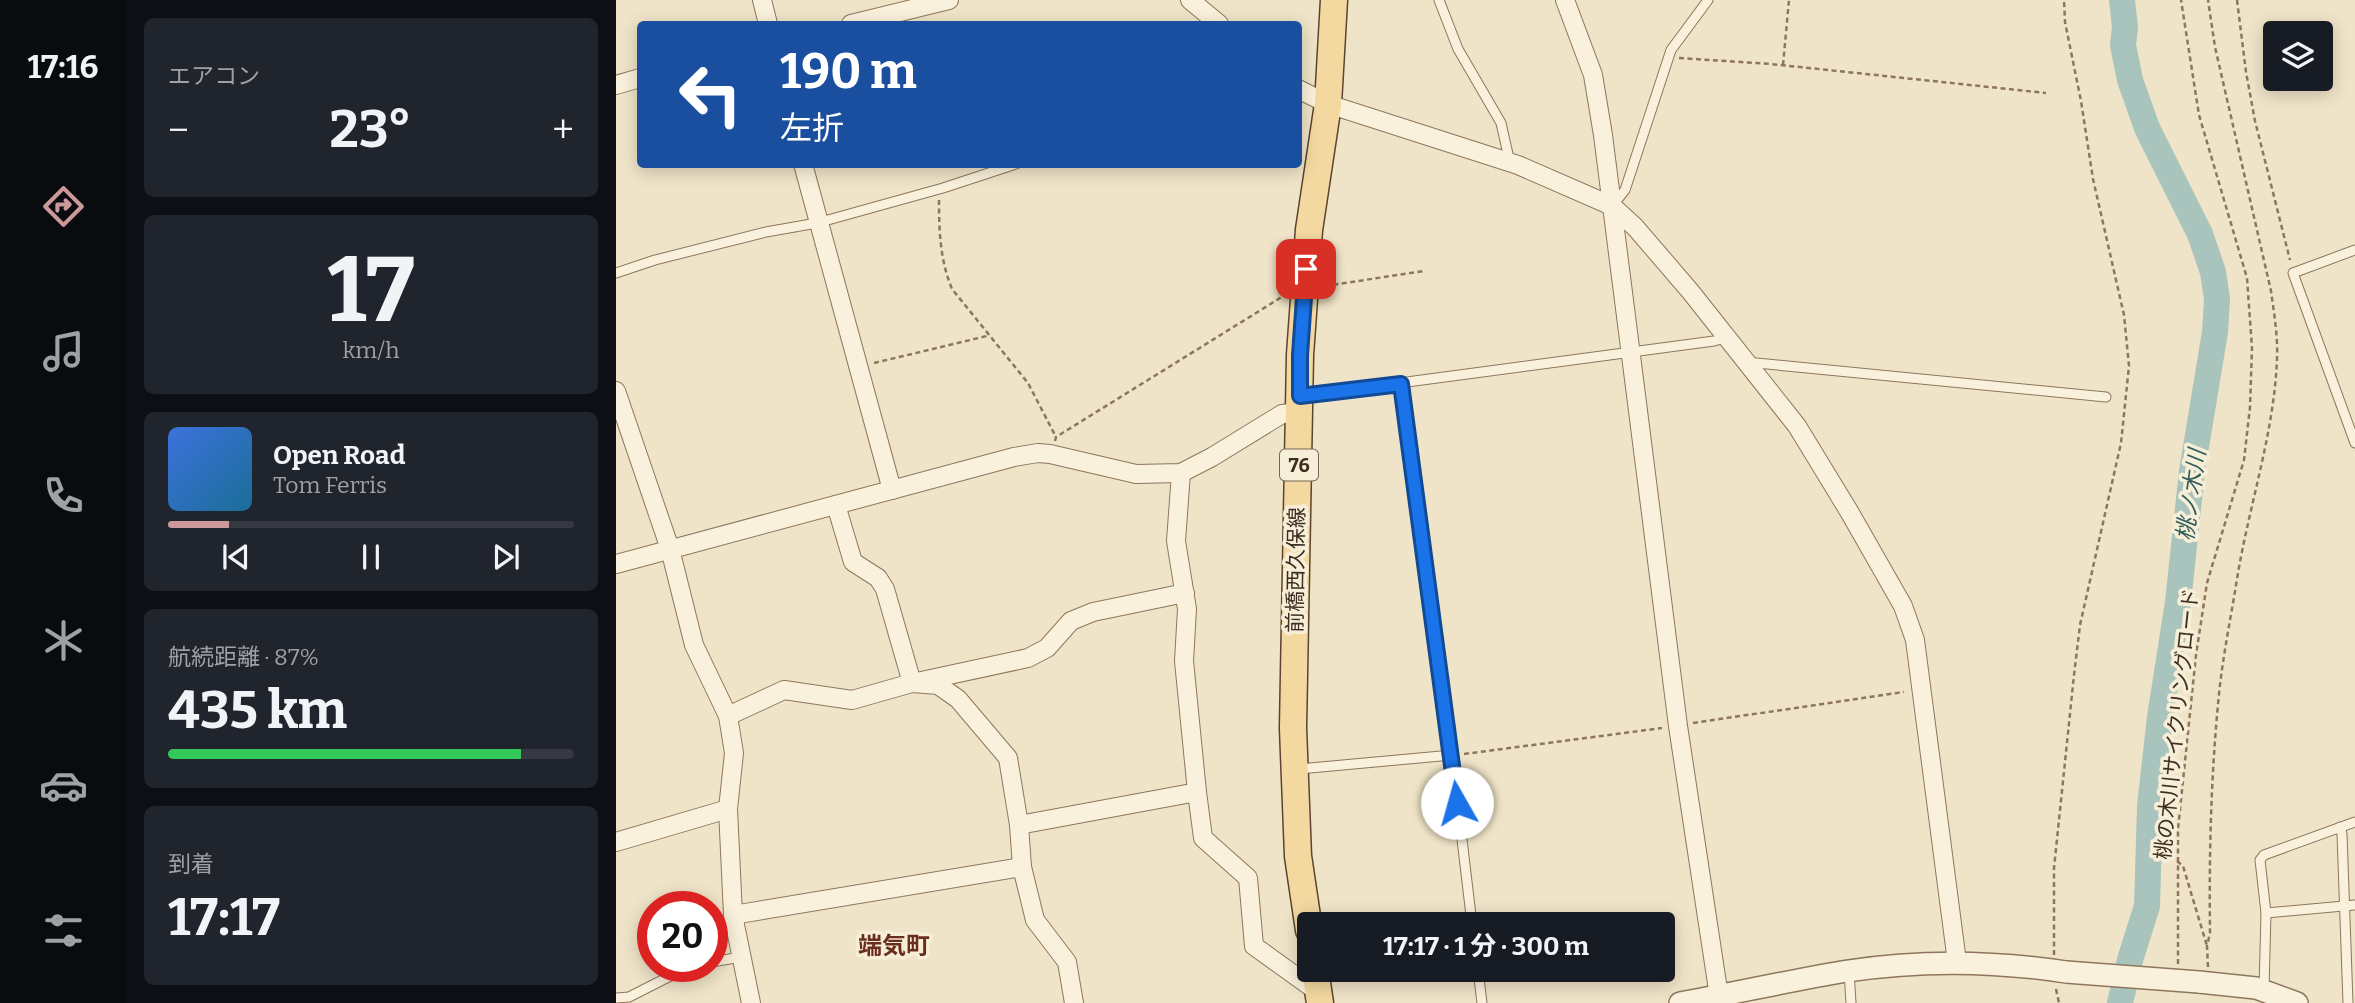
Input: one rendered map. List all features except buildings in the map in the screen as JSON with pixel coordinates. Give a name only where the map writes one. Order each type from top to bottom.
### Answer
[{"type":"main road","name":"前橋西久保線","points":[[1306,912],[1298,856],[1294,770],[1300,355],[1309,230],[1328,104],[1334,0]]},
{"type":"street","points":[[762,0],[767,21]]},
{"type":"street","points":[[863,21],[949,0]]},
{"type":"street","points":[[1190,0],[1215,21]]},
{"type":"street","points":[[1566,0],[1593,75],[1632,353],[1678,726],[1720,999]]},
{"type":"street","points":[[616,85],[637,79]]},
{"type":"street","points":[[1302,91],[1328,104],[1510,163],[1612,206],[1671,270],[1797,426],[1903,606],[1915,640],[1957,962]]},
{"type":"street","points":[[804,168],[892,490]]},
{"type":"street","points":[[616,391],[670,550],[694,645],[727,716],[734,753],[728,809],[733,915],[751,1003]]},
{"type":"street","points":[[616,564],[1014,457],[1038,453],[1136,474],[1181,473],[1300,404]]},
{"type":"street","points":[[1181,473],[1176,541],[1188,609],[1184,661],[1203,838],[1248,878],[1254,946],[1318,988]]},
{"type":"street","points":[[836,505],[853,562],[878,578],[885,589],[912,683]]},
{"type":"street","points":[[727,716],[784,690],[852,700],[912,683],[1028,658],[1047,648],[1070,621],[1093,612],[1185,593]]},
{"type":"street","points":[[912,683],[937,685],[958,699],[1007,758],[1019,825],[1022,867],[1035,920],[1067,962],[1074,1003]]},
{"type":"street","points":[[1019,825],[1197,792]]},
{"type":"street","points":[[616,842],[728,809]]},
{"type":"street","points":[[733,915],[1022,867]]},
{"type":"street","points":[[1680,1003],[1720,999],[1849,971],[1957,962],[2060,971],[2204,978],[2256,988],[2265,997],[2297,1003]]},
{"type":"lane","points":[[1438,0],[1458,49],[1501,123],[1510,163]]},
{"type":"lane","points":[[1612,206],[1625,190],[1675,42],[1708,0]]},
{"type":"lane","points":[[616,274],[655,260],[766,232],[817,223],[1004,168]]},
{"type":"lane","points":[[2355,250],[2293,273],[2355,443]]},
{"type":"lane","points":[[1300,404],[1401,384],[1726,338]]},
{"type":"lane","points":[[1745,362],[2106,397]]},
{"type":"lane","points":[[1401,384],[1471,912]]},
{"type":"lane","points":[[1294,770],[1452,755]]},
{"type":"lane","points":[[2265,997],[2266,914],[2261,858],[2355,822]]},
{"type":"lane","points":[[2340,827],[2350,905],[2348,1003]]},
{"type":"lane","points":[[2266,914],[2350,905]]},
{"type":"lane","points":[[728,959],[741,957]]},
{"type":"lane","points":[[1849,971],[1851,1003]]},
{"type":"lane","points":[[616,998],[629,997],[659,982]]},
{"type":"lane","points":[[1479,982],[1482,1003]]},
{"type":"path","points":[[1783,65],[1789,0]]},
{"type":"path","points":[[2059,1003],[2060,971],[2054,868],[2074,676],[2080,625],[2121,443],[2129,366],[2124,315],[2094,179],[2065,22],[2064,0]]},
{"type":"path","name":"桃の木川サイクリングロード","points":[[2178,967],[2178,829],[2196,655],[2207,583],[2244,460],[2250,407],[2252,348],[2247,278],[2199,115],[2180,0]]},
{"type":"path","points":[[2204,978],[2210,933],[2210,810],[2219,693],[2243,543],[2268,435],[2277,358],[2271,290],[2224,86],[2208,0]]},
{"type":"path","points":[[2237,0],[2255,121],[2283,224],[2293,273]]},
{"type":"path","points":[[1668,58],[1783,65],[2046,93]]},
{"type":"path","points":[[939,189],[939,242],[945,272],[952,289],[1028,383],[1056,437],[1288,293],[1424,271]]},
{"type":"path","points":[[857,367],[989,336]]},
{"type":"path","points":[[1452,755],[1678,726],[1922,689]]},
{"type":"path","points":[[2177,861],[2183,866],[2207,946]]},
{"type":"waterway","name":"桃ノ木川","points":[[2120,1003],[2147,906],[2150,806],[2160,717],[2178,602],[2192,471],[2215,332],[2217,299],[2213,272],[2200,234],[2147,128],[2130,80],[2123,45],[2125,27],[2122,0]]},
{"type":"district","name":"端気町","points":[[894,946]]},
{"type":"route","points":[[1306,269],[1300,396],[1401,384],[1457,803]]}]
